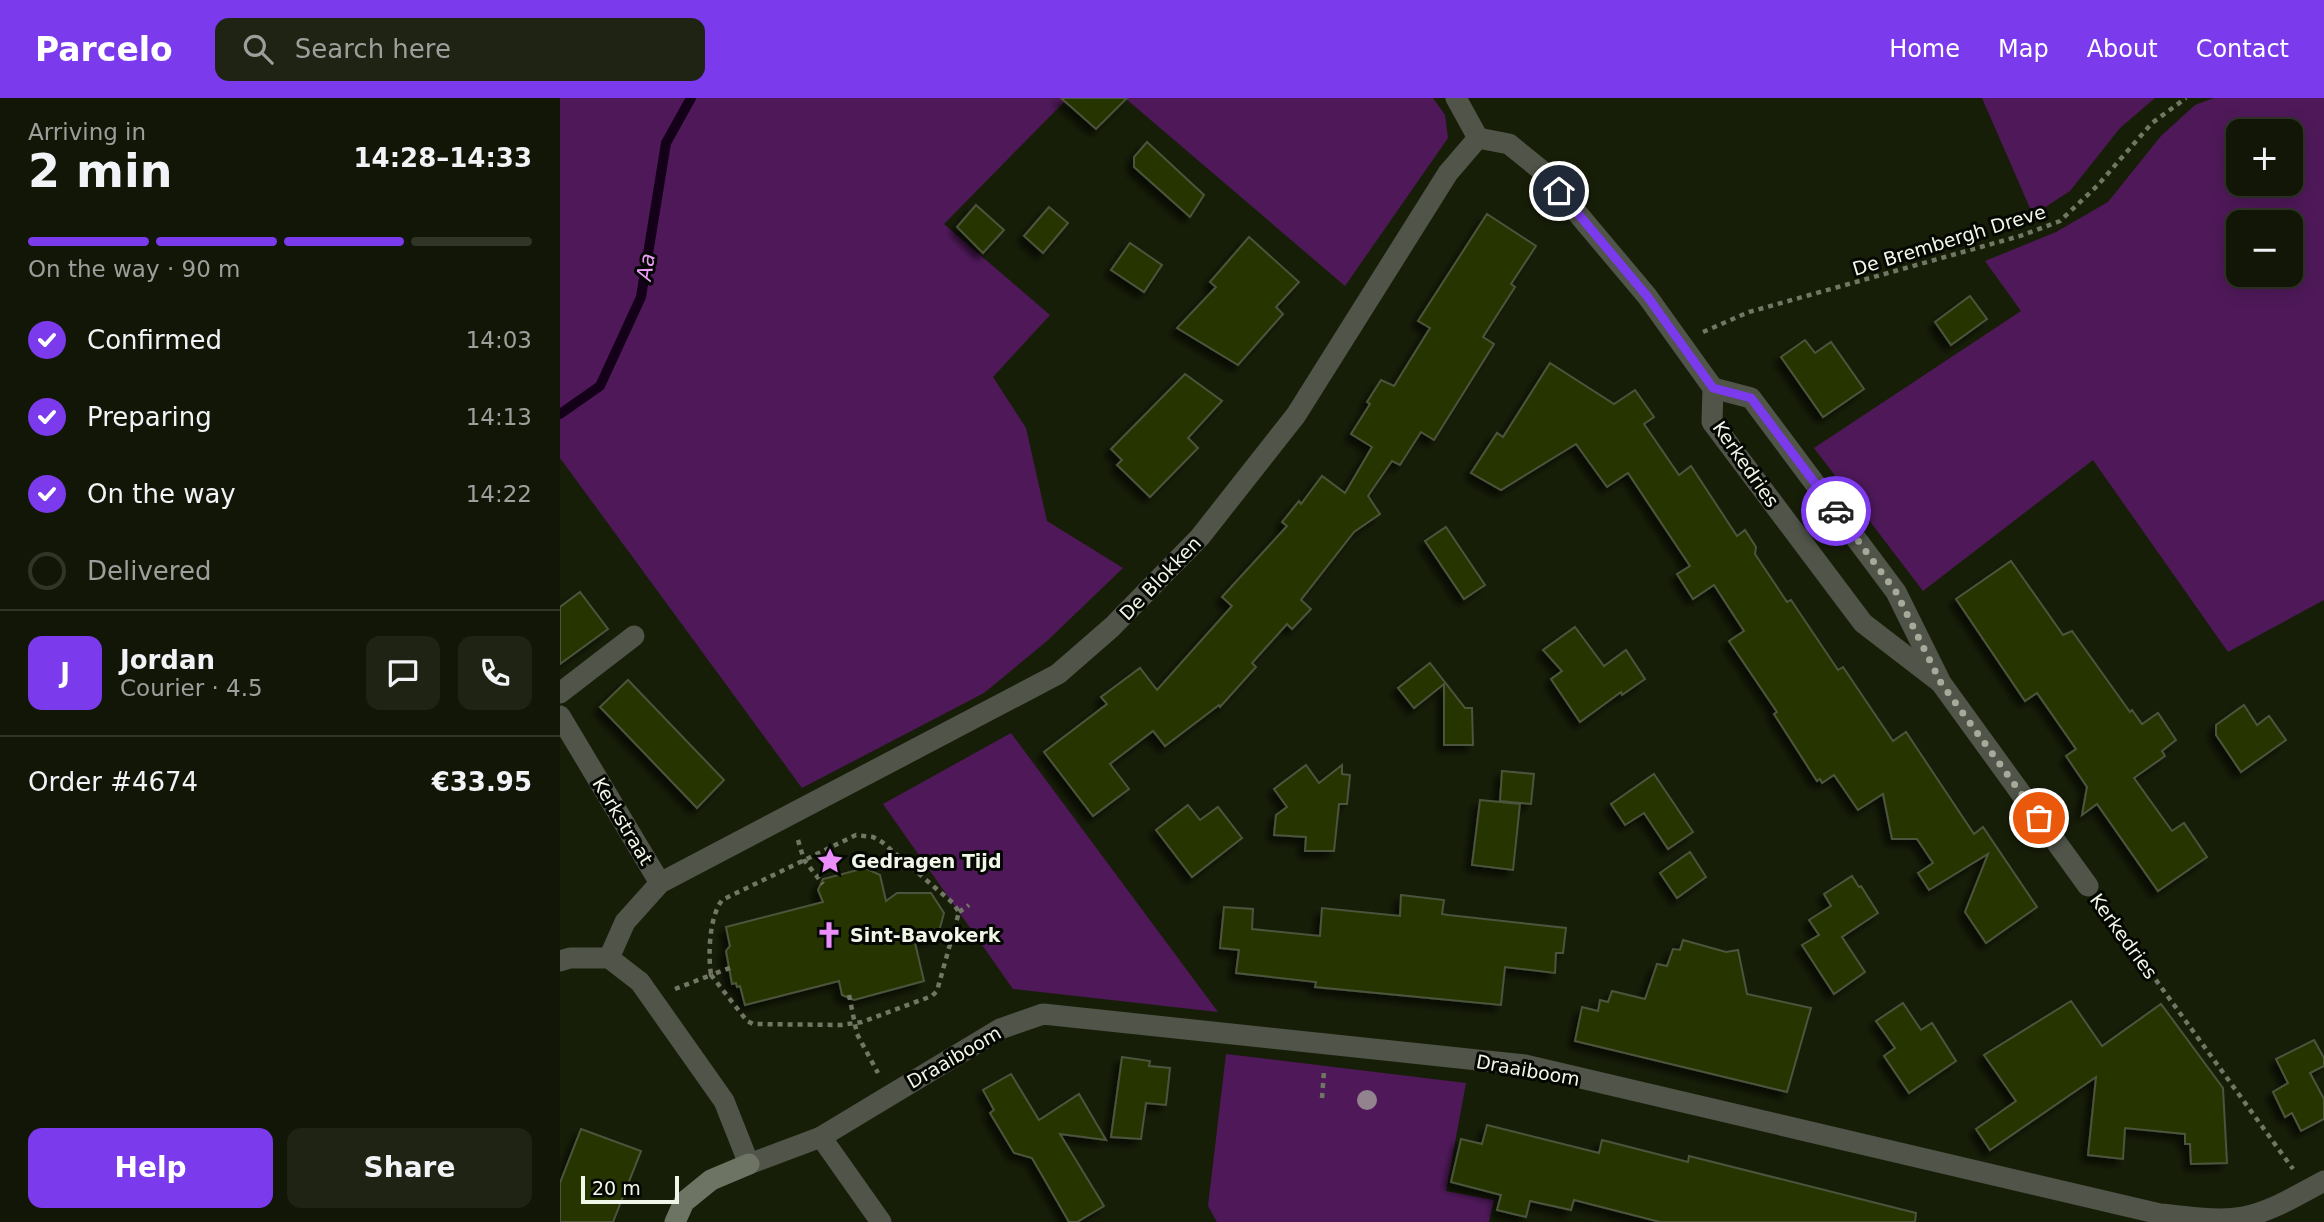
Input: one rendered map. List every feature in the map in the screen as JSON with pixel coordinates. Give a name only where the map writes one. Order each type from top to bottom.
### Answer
[{"type":"street","points":[[1456,98],[1478,138],[1508,144],[1541,170],[1647,296],[1713,388]]},
{"type":"street","name":"De Blokken","points":[[660,883],[1058,674],[1112,627],[1200,537],[1296,415],[1448,173],[1478,138]]},
{"type":"street","name":"Kerkedries","points":[[1941,683],[1863,623],[1712,422],[1713,388],[1751,398],[1896,592],[1941,683],[2088,886]]},
{"type":"street","points":[[560,694],[634,636]]},
{"type":"street","name":"Kerkstraat","points":[[560,716],[660,883],[625,922],[610,958]]},
{"type":"street","points":[[560,961],[570,958],[610,958],[640,982],[724,1101],[749,1164],[710,1180],[684,1202],[675,1222]]},
{"type":"street","name":"Draaiboom","points":[[749,1164],[821,1137],[1000,1029],[1042,1014],[1525,1065],[2160,1213],[2209,1219],[2243,1217],[2273,1207],[2316,1185]]},
{"type":"street","points":[[821,1137],[881,1222]]},
{"type":"path","name":"De Brembergh Dreve","points":[[1680,341],[1749,312],[2020,236],[2060,221],[2096,186],[2152,123],[2186,98]]},
{"type":"path","points":[[790,816],[804,860],[823,884]]},
{"type":"path","points":[[959,912],[882,842],[873,837],[856,835],[722,900],[717,907],[708,955],[711,975],[747,1021],[753,1024],[862,1022],[932,996],[937,991],[959,912],[969,905]]},
{"type":"path","name":"Kerkedries","points":[[2088,886],[2316,1185]]},
{"type":"path","points":[[651,998],[732,967]]},
{"type":"path","points":[[849,995],[856,1034],[891,1094]]},
{"type":"shaded area","points":[[560,98],[1068,98],[944,224],[1050,315],[993,377],[1026,428],[1047,521],[1123,568],[1047,641],[984,693],[802,788],[560,458]]},
{"type":"shaded area","points":[[1125,98],[1433,98],[1445,115],[1448,138],[1345,286]]},
{"type":"shaded area","points":[[1982,98],[2155,98],[2120,128],[2070,191],[2033,215]]},
{"type":"shaded area","points":[[2214,98],[2324,98],[2324,600],[2228,652],[2093,460],[1923,591],[1814,448],[2021,311],[1985,261],[2056,232],[2108,202],[2161,136],[2195,105]]},
{"type":"shaded area","points":[[1011,733],[1218,1012],[1013,989],[883,804]]},
{"type":"shaded area","points":[[1226,1054],[1466,1083],[1446,1191],[1494,1200],[1489,1222],[1217,1222],[1208,1206]]},
{"type":"building","points":[[1061,98],[1127,98],[1096,129]]},
{"type":"building","points":[[1147,142],[1204,195],[1190,217],[1134,167],[1134,157]]},
{"type":"building","points":[[976,205],[1004,230],[983,253],[957,227]]},
{"type":"building","points":[[1049,207],[1068,223],[1043,253],[1024,236]]},
{"type":"building","points":[[1487,214],[1536,246],[1511,284],[1515,287],[1483,337],[1494,344],[1434,440],[1421,432],[1400,465],[1392,461],[1368,496],[1380,514],[1354,532],[1301,600],[1311,609],[1292,629],[1287,624],[1252,663],[1256,667],[1220,707],[1219,705],[1165,746],[1153,731],[1110,764],[1129,789],[1093,816],[1044,752],[1107,704],[1101,697],[1140,668],[1157,690],[1232,606],[1222,597],[1287,526],[1282,522],[1299,501],[1301,504],[1322,476],[1345,493],[1372,447],[1351,434],[1370,404],[1367,402],[1381,380],[1394,386],[1430,328],[1418,321]]},
{"type":"building","points":[[1249,237],[1299,282],[1276,307],[1283,314],[1238,365],[1177,328],[1216,287],[1210,282]]},
{"type":"building","points":[[1130,243],[1162,265],[1144,292],[1111,270]]},
{"type":"building","points":[[1970,296],[1987,319],[1951,345],[1935,322]]},
{"type":"building","points":[[1805,340],[1815,353],[1831,342],[1864,389],[1823,417],[1781,357]]},
{"type":"building","points":[[1550,363],[1614,404],[1635,390],[1654,417],[1644,424],[1679,475],[1691,466],[1737,536],[1745,530],[1756,547],[1755,554],[1787,602],[1791,600],[1838,670],[1843,667],[1893,741],[1906,732],[1974,834],[1983,827],[2037,907],[1986,943],[1965,912],[1988,854],[1929,890],[1918,873],[1933,863],[1917,839],[1892,839],[1883,794],[1858,810],[1834,775],[1822,783],[1820,779],[1817,781],[1774,714],[1777,712],[1729,641],[1744,631],[1714,585],[1693,599],[1677,574],[1690,566],[1628,473],[1607,487],[1576,444],[1501,490],[1471,473],[1497,433],[1503,437]]},
{"type":"building","points":[[1185,374],[1222,401],[1188,438],[1198,448],[1150,497],[1117,465],[1122,460],[1111,449]]},
{"type":"building","points":[[1446,527],[1485,585],[1464,599],[1425,541]]},
{"type":"building","points":[[2011,561],[2063,635],[2072,631],[2130,712],[2132,710],[2142,724],[2158,713],[2176,740],[2162,751],[2165,756],[2134,778],[2172,831],[2184,823],[2207,857],[2158,891],[2097,804],[2082,815],[2087,787],[2066,756],[2076,749],[2037,693],[2025,701],[1956,599]]},
{"type":"building","points":[[580,592],[608,629],[560,664],[560,607]]},
{"type":"building","points":[[1575,627],[1604,666],[1626,650],[1645,679],[1622,695],[1621,692],[1580,722],[1551,679],[1562,671],[1543,650]]},
{"type":"building","points":[[1430,663],[1465,708],[1472,708],[1473,745],[1444,745],[1444,684],[1414,708],[1398,688]]},
{"type":"building","points":[[628,680],[724,780],[697,808],[600,707]]},
{"type":"building","points":[[2244,705],[2257,725],[2269,716],[2286,740],[2241,772],[2216,735],[2216,725]]},
{"type":"building","points":[[1306,765],[1319,783],[1342,765],[1342,774],[1350,775],[1347,804],[1339,804],[1334,851],[1305,851],[1306,837],[1274,835],[1276,815],[1287,807],[1274,789]]},
{"type":"building","points":[[1502,771],[1534,774],[1531,804],[1500,801]]},
{"type":"building","points":[[1654,774],[1693,832],[1668,849],[1644,813],[1625,825],[1611,804]]},
{"type":"building","points":[[1480,800],[1520,804],[1513,870],[1472,865]]},
{"type":"building","points":[[1188,805],[1200,820],[1218,807],[1242,838],[1192,877],[1156,830]]},
{"type":"building","points":[[1690,852],[1706,877],[1677,898],[1660,873]]},
{"type":"building","name":"Sint-Bavokerk","points":[[865,868],[880,875],[886,901],[897,893],[931,893],[944,913],[938,935],[915,943],[924,981],[854,1000],[842,995],[839,981],[745,1005],[740,986],[732,984],[726,951],[730,946],[726,927],[823,902],[818,890],[823,879]]},
{"type":"building","points":[[1852,876],[1878,913],[1842,937],[1865,972],[1834,994],[1802,945],[1819,935],[1809,920],[1831,906],[1824,894]]},
{"type":"building","points":[[1401,895],[1444,900],[1442,914],[1566,928],[1563,953],[1556,953],[1555,973],[1505,967],[1501,1005],[1315,987],[1316,982],[1236,973],[1239,950],[1220,948],[1224,907],[1253,909],[1252,929],[1320,936],[1322,908],[1400,916]]},
{"type":"building","points":[[1683,940],[1726,952],[1738,950],[1747,994],[1811,1008],[1787,1092],[1575,1041],[1582,1007],[1598,1011],[1600,1000],[1608,1002],[1612,991],[1645,999],[1657,964],[1667,966],[1673,949],[1680,950]]},
{"type":"building","points":[[2071,1001],[2102,1046],[2161,1004],[2223,1088],[2227,1163],[2191,1164],[2190,1144],[2185,1144],[2185,1134],[2125,1128],[2123,1159],[2088,1155],[2096,1077],[1990,1150],[1976,1129],[2016,1101],[1984,1055]]},
{"type":"building","points":[[1903,1003],[1921,1030],[1932,1023],[1956,1061],[1909,1093],[1884,1056],[1895,1048],[1876,1021]]},
{"type":"building","points":[[2314,1040],[2324,1058],[2324,1066],[2310,1073],[2324,1099],[2324,1119],[2301,1131],[2292,1113],[2285,1117],[2273,1092],[2288,1083],[2276,1059]]},
{"type":"building","points":[[1122,1057],[1150,1061],[1149,1066],[1170,1068],[1166,1105],[1146,1103],[1141,1139],[1111,1137]]},
{"type":"building","points":[[1011,1074],[1039,1120],[1079,1094],[1106,1140],[1060,1134],[1104,1206],[1077,1222],[1069,1222],[1032,1158],[1014,1153],[990,1113],[994,1110],[983,1090]]},
{"type":"building","points":[[1487,1125],[1599,1153],[1602,1140],[1688,1162],[1689,1156],[1916,1213],[1915,1222],[1660,1222],[1574,1200],[1571,1210],[1530,1201],[1526,1217],[1497,1210],[1501,1195],[1451,1182],[1461,1139],[1482,1144]]},
{"type":"building","points":[[581,1129],[641,1151],[613,1222],[560,1222],[560,1183]]},
{"type":"waterway","name":"Aa","points":[[560,414],[600,386],[641,297],[666,143],[691,98]]},
{"type":"way so far","points":[[1836,511],[1896,592],[1941,683],[2039,818]]},
{"type":"place","name":"Gedragen Tijd","points":[[830,861]]},
{"type":"place","name":"Sint-Bavokerk","points":[[829,935]]},
{"type":"route","points":[[1559,191],[1647,296],[1713,388],[1751,398],[1836,511]]}]
